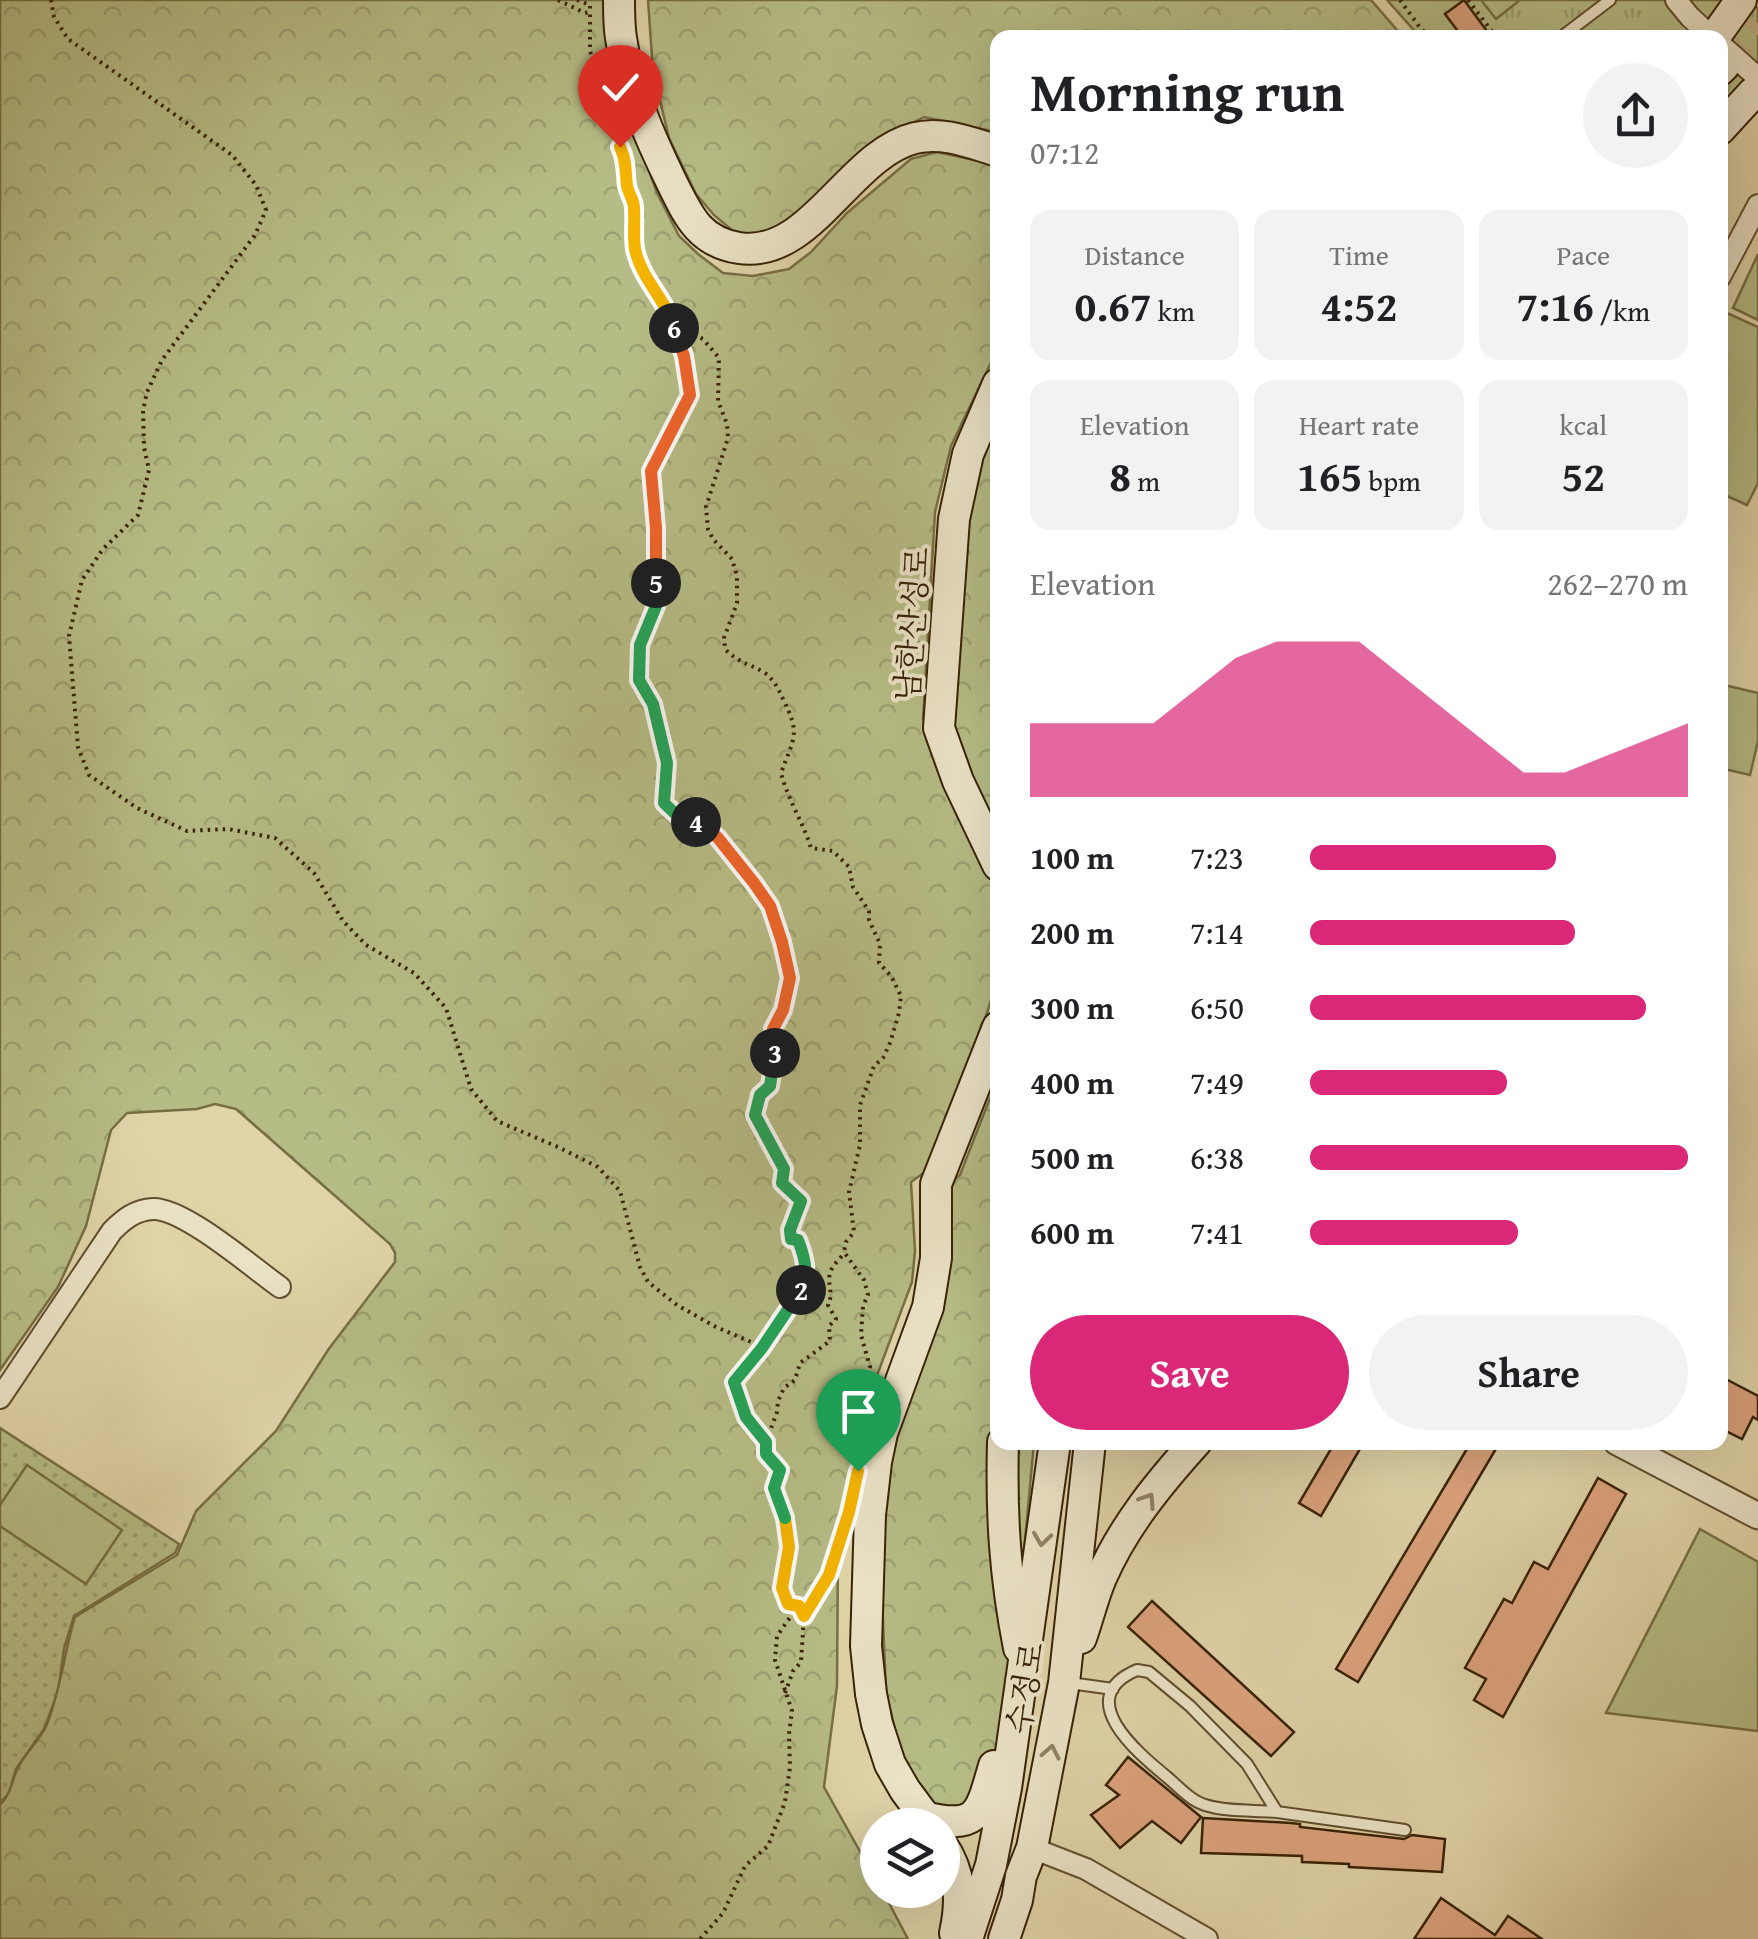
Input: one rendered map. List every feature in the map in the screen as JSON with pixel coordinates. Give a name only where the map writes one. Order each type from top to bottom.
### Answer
[{"type":"main road","points":[[619,0],[620,38],[629,74],[657,152],[695,224],[724,246],[750,250],[770,247],[792,237],[861,171],[888,148],[902,142],[932,135],[990,149]]},
{"type":"main road","points":[[1727,30],[1741,0]]},
{"type":"main road","points":[[1728,118],[1755,86]]},
{"type":"main road","name":"남한산성로","points":[[990,403],[968,454],[954,519],[940,728],[958,780],[990,848]]},
{"type":"main road","points":[[920,1808],[890,1764],[871,1694],[866,1631],[870,1515],[882,1432],[928,1308],[936,1258],[936,1184],[990,1046]]},
{"type":"main road","points":[[1002,1450],[1007,1590],[1023,1671]]},
{"type":"main road","name":"수정로","points":[[967,1939],[994,1852],[1006,1788],[1054,1450]]},
{"type":"main road","name":"수정로","points":[[1004,1939],[1027,1862],[1064,1683],[1089,1450]]},
{"type":"main road","points":[[1064,1683],[1101,1579],[1119,1544],[1162,1480],[1189,1450]]},
{"type":"main road","points":[[960,1822],[972,1817],[982,1804],[1015,1713]]},
{"type":"main road","points":[[960,1854],[994,1852],[1027,1862]]},
{"type":"main road","points":[[954,1939],[959,1908]]},
{"type":"street","points":[[1676,0],[1701,30]]},
{"type":"street","points":[[1728,60],[1755,86]]},
{"type":"street","points":[[1728,262],[1758,205]]},
{"type":"street","points":[[0,1398],[112,1231],[129,1215],[155,1209],[184,1217],[280,1288]]},
{"type":"street","points":[[1632,1450],[1758,1516]]},
{"type":"street","points":[[1027,1862],[1086,1869],[1207,1939]]},
{"type":"lane","points":[[1571,30],[1610,0]]},
{"type":"lane","points":[[1277,1812],[1247,1764],[1190,1706],[1149,1672],[1131,1672],[1113,1688],[1110,1712],[1120,1733],[1132,1748],[1203,1805],[1405,1830]]},
{"type":"lane","points":[[1064,1683],[1113,1688]]},
{"type":"path","points":[[51,0],[54,17],[68,39],[232,155],[256,185],[266,210],[256,235],[162,360],[142,411],[149,470],[138,515],[103,549],[82,580],[69,636],[78,747],[89,774],[137,808],[187,831],[228,829],[275,838],[314,873],[343,921],[366,945],[414,973],[446,1008],[471,1089],[497,1121],[598,1167],[620,1190],[640,1267],[648,1282],[690,1313],[762,1348]]},
{"type":"path","points":[[558,0],[585,14],[590,12]]},
{"type":"path","points":[[577,0],[590,5],[590,51],[624,156],[626,180],[634,202],[634,246],[641,270],[670,315],[684,356],[690,395],[651,471],[656,606],[640,645],[639,680],[653,704],[667,763],[664,803],[682,820],[701,822],[754,883],[770,906],[790,978],[783,1010],[773,1029],[775,1056],[770,1086],[760,1095],[755,1115],[784,1169],[782,1183],[801,1201],[790,1230],[791,1239],[798,1240],[804,1254],[806,1283],[734,1382],[746,1417],[766,1442]]},
{"type":"path","points":[[1400,0],[1421,30]]},
{"type":"path","points":[[1468,0],[1491,30]]},
{"type":"path","points":[[673,326],[704,339],[720,358],[718,401],[728,438],[706,507],[708,529],[732,559],[737,576],[737,603],[724,638],[725,649],[772,679],[780,692],[794,723],[794,741],[781,773],[791,805],[810,848],[833,851],[849,868],[853,886],[868,910],[880,944],[879,962],[901,996],[890,1043],[874,1066],[860,1105],[860,1145],[849,1192],[854,1232],[831,1269],[832,1296],[828,1305],[836,1319],[829,1326],[830,1341],[800,1362],[795,1380],[784,1388],[778,1401],[766,1442],[766,1454],[780,1470],[774,1488],[785,1513],[789,1547],[782,1588],[792,1616],[777,1636],[776,1660],[792,1711],[784,1802],[768,1846],[745,1866],[723,1913],[700,1939]]},
{"type":"path","points":[[844,1252],[864,1280],[868,1295],[861,1334],[870,1367],[865,1377],[864,1414]]},
{"type":"path","points":[[785,1693],[801,1662],[804,1616],[829,1575],[844,1528]]},
{"type":"path","points":[[788,1604],[799,1606],[804,1616]]},
{"type":"green space","points":[[0,0],[607,0],[629,115],[657,193],[679,236],[723,273],[753,276],[789,269],[911,159],[937,152],[990,163],[990,365],[951,446],[935,512],[923,719],[935,759],[990,874],[990,1003],[972,1062],[929,1169],[911,1182],[915,1251],[912,1282],[858,1437],[838,1550],[837,1686],[824,1787],[860,1852],[860,1908],[892,1908],[908,1939],[0,1939],[0,1805],[20,1764],[47,1724],[75,1617],[177,1555],[196,1511],[276,1431],[328,1350],[395,1262],[395,1253],[390,1244],[236,1109],[215,1104],[197,1109],[127,1113],[111,1130],[86,1226],[58,1287],[0,1370]]},
{"type":"green space","points":[[648,0],[1371,0],[1397,30],[990,30],[990,131],[924,117],[889,135],[782,232],[746,242],[696,194],[669,138],[653,71]]},
{"type":"green space","points":[[1387,0],[1751,0],[1758,9],[1758,87],[1728,117],[1728,30],[1414,30]]},
{"type":"green space","points":[[1481,0],[1520,0],[1496,19]]},
{"type":"green space","points":[[1758,254],[1758,320],[1733,308]]},
{"type":"green space","points":[[1728,313],[1758,327],[1758,483],[1747,505],[1728,497]]},
{"type":"green space","points":[[990,435],[990,815],[953,725],[966,518]]},
{"type":"green space","points":[[1728,686],[1758,693],[1758,741],[1750,775],[1728,770]]},
{"type":"green space","points":[[990,1098],[990,1450],[1033,1450],[1010,1702],[988,1798],[962,1821],[960,1808],[936,1808],[924,1802],[901,1755],[886,1691],[882,1599],[881,1525],[889,1443],[942,1188],[960,1175]]},
{"type":"green space","points":[[0,1428],[179,1544],[175,1553],[74,1616],[58,1692],[44,1729],[16,1769],[9,1793],[0,1803]]},
{"type":"green space","points":[[27,1465],[122,1530],[86,1584],[0,1526],[0,1505]]},
{"type":"green space","points":[[1700,1529],[1758,1562],[1758,1731],[1606,1713]]},
{"type":"building","points":[[1464,0],[1486,30],[1457,30],[1445,14]]},
{"type":"building","points":[[1728,1380],[1758,1396],[1758,1420],[1753,1417],[1742,1439],[1728,1432]]},
{"type":"building","points":[[1330,1450],[1359,1450],[1321,1516],[1299,1503]]},
{"type":"building","points":[[1466,1450],[1495,1450],[1358,1682],[1336,1669]]},
{"type":"building","points":[[1598,1478],[1626,1494],[1503,1717],[1474,1700],[1486,1679],[1465,1668],[1504,1599],[1512,1603],[1534,1562],[1548,1569]]},
{"type":"building","points":[[1152,1601],[1294,1732],[1271,1756],[1128,1627]]},
{"type":"building","points":[[1128,1757],[1201,1817],[1181,1843],[1152,1821],[1120,1848],[1091,1815],[1119,1795],[1106,1785]]},
{"type":"building","points":[[1203,1818],[1291,1823],[1404,1839],[1412,1835],[1445,1839],[1442,1872],[1302,1862],[1302,1856],[1201,1853]]},
{"type":"building","points":[[1441,1898],[1495,1935],[1508,1916],[1542,1939],[1414,1939]]},
{"type":"tunnel","points":[[1728,61],[1758,23]]},
{"type":"route","points":[[620,147],[634,202],[634,246],[641,270],[670,315],[684,356],[690,395],[651,471],[656,606],[640,645],[639,680],[653,704],[667,763],[664,803],[682,820],[701,822],[754,883],[770,906],[790,978],[783,1010],[773,1029],[775,1056],[770,1086],[760,1095],[755,1115],[784,1169],[782,1183],[801,1201],[790,1230],[791,1239],[798,1240],[804,1254],[806,1283],[734,1382],[746,1417],[766,1442],[766,1454],[780,1470],[774,1488],[785,1513],[789,1547],[782,1588],[788,1604],[799,1606],[804,1616],[829,1575],[858,1471]]}]
